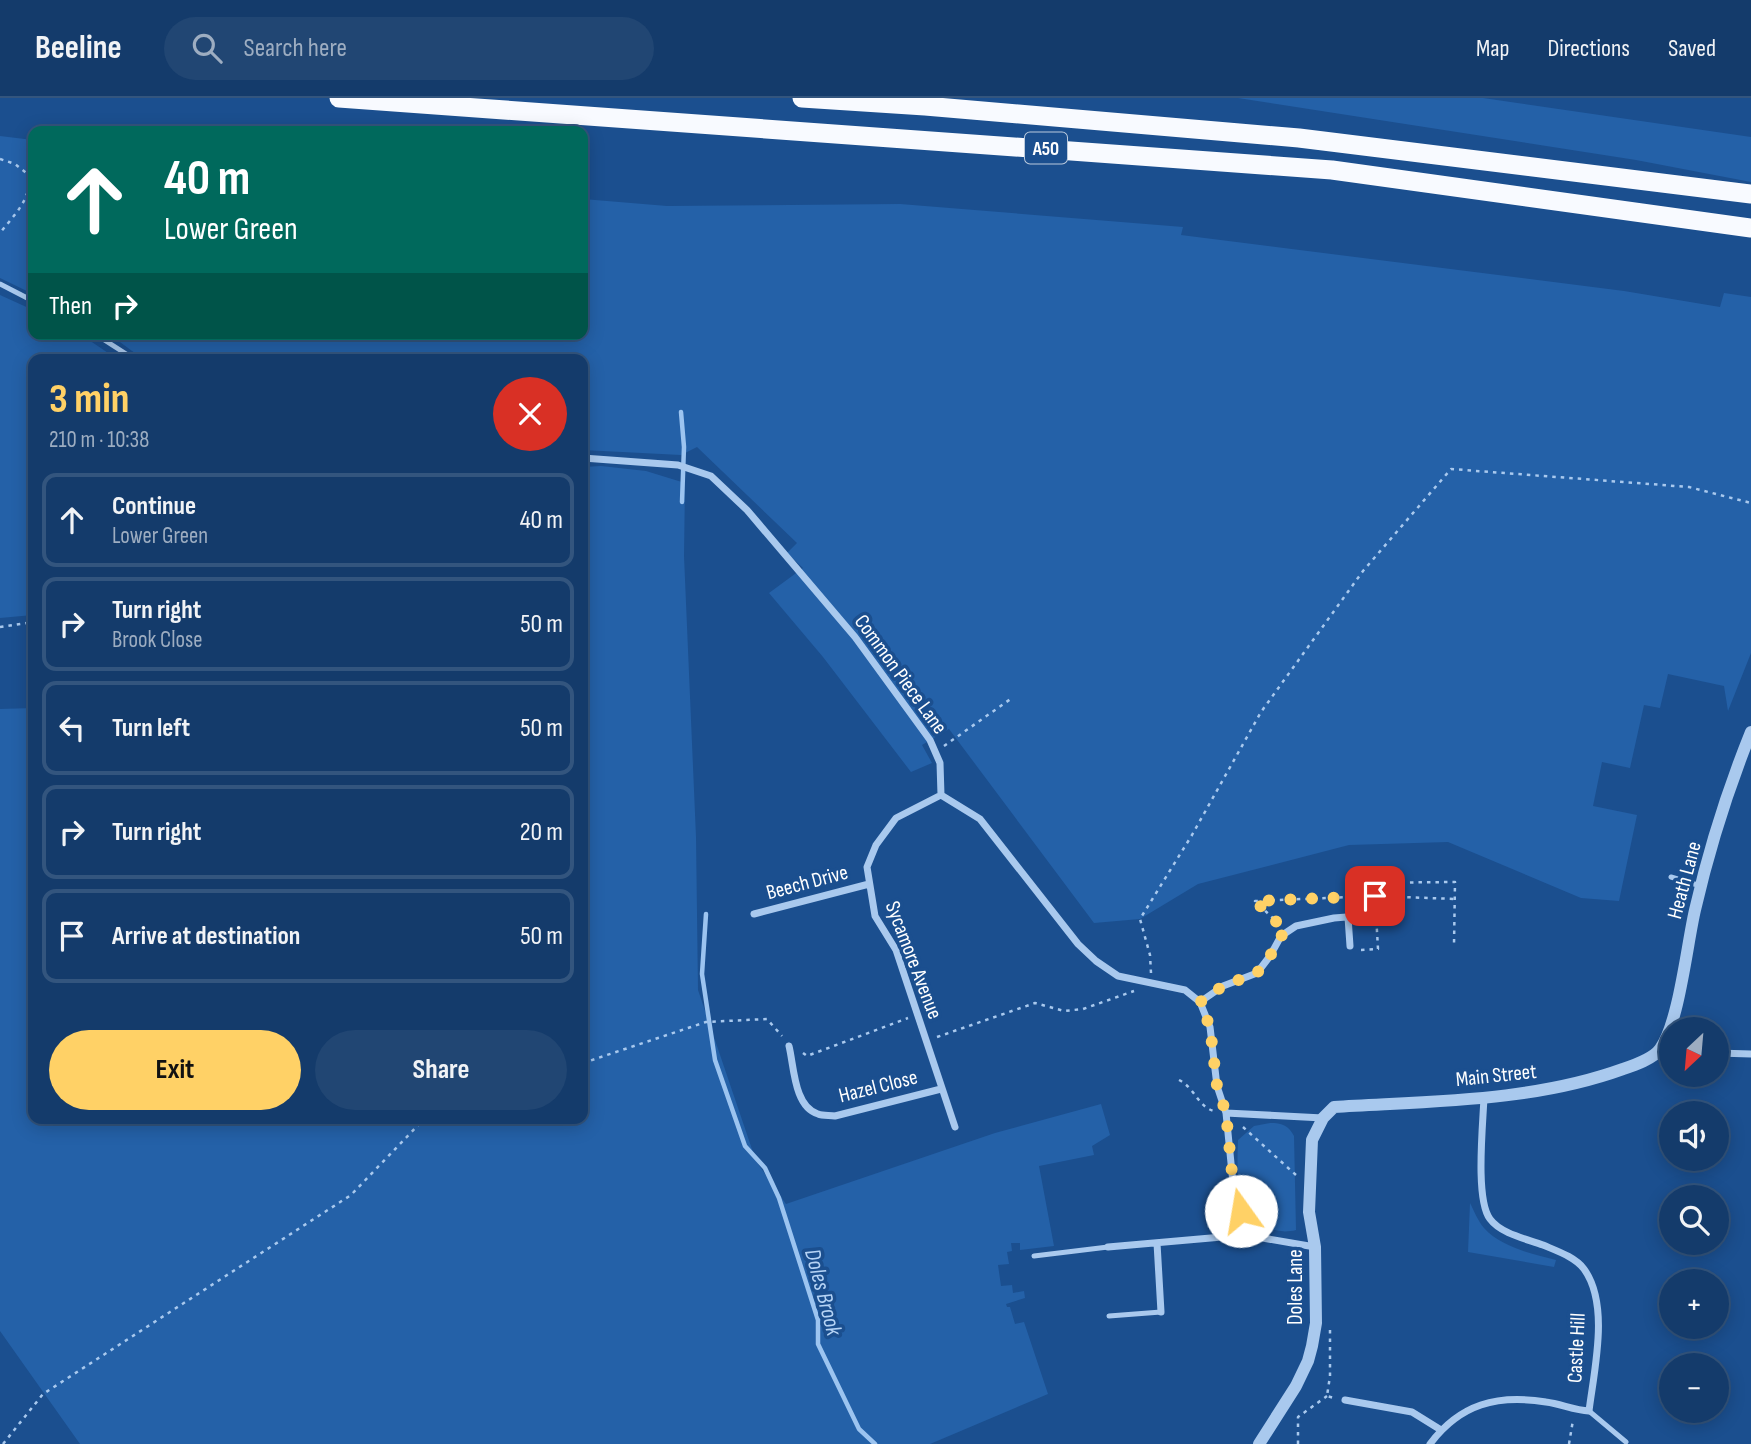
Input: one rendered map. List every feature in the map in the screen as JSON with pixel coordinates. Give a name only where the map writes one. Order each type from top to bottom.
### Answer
[{"type":"highway","name":"A50","points":[[339,98],[1332,170],[1751,228]]},
{"type":"highway","name":"A50","points":[[802,98],[1299,138],[1751,194]]},
{"type":"street","name":"Common Piece Lane","points":[[588,458],[678,464],[711,476],[747,510],[855,638],[930,740],[940,763],[941,795]]},
{"type":"street","name":"Heath Lane","points":[[1673,1017],[1702,887],[1733,776],[1751,732]]},
{"type":"street","points":[[941,795],[980,819],[1078,944],[1096,961],[1118,976],[1185,990],[1200,1002],[1210,1027],[1217,1086],[1226,1113],[1234,1193],[1245,1235]]},
{"type":"street","name":"Sycamore Avenue","points":[[941,795],[896,818],[876,845],[867,867],[875,916],[896,950],[956,1127]]},
{"type":"street","name":"Beech Drive","points":[[754,914],[869,884]]},
{"type":"street","points":[[1200,1002],[1223,986],[1257,973],[1281,936],[1296,926],[1359,916]]},
{"type":"street","points":[[1348,917],[1350,946]]},
{"type":"street","name":"Hazel Close","points":[[789,1045],[798,1088],[805,1106],[817,1114],[835,1116],[942,1089]]},
{"type":"street","name":"Main Street","points":[[1323,1118],[1334,1107],[1484,1097],[1544,1090],[1594,1080],[1638,1064],[1659,1051]]},
{"type":"street","points":[[1729,1053],[1751,1054]]},
{"type":"street","name":"Castle Hill","points":[[1484,1097],[1482,1178],[1484,1205],[1491,1220],[1505,1230],[1570,1257],[1583,1268],[1593,1284],[1598,1315],[1598,1350],[1589,1411]]},
{"type":"street","points":[[1226,1113],[1323,1118]]},
{"type":"street","name":"Doles Lane","points":[[1259,1444],[1304,1370],[1312,1346],[1316,1323],[1315,1247],[1310,1212],[1312,1140],[1323,1118]]},
{"type":"street","points":[[1108,1247],[1245,1235],[1315,1247]]},
{"type":"street","points":[[1157,1243],[1161,1312]]},
{"type":"street","points":[[1345,1400],[1412,1412],[1441,1430]]},
{"type":"street","points":[[1430,1444],[1441,1430],[1462,1413],[1487,1401],[1546,1402],[1589,1411]]},
{"type":"lane","points":[[0,284],[28,298]]},
{"type":"lane","points":[[104,340],[126,354]]},
{"type":"lane","points":[[1671,877],[1702,887]]},
{"type":"lane","points":[[1034,1256],[1108,1247]]},
{"type":"lane","points":[[1109,1316],[1161,1312]]},
{"type":"lane","points":[[1589,1411],[1626,1442]]},
{"type":"path","points":[[0,159],[15,164],[28,174]]},
{"type":"path","points":[[0,233],[23,203],[28,192]]},
{"type":"path","points":[[926,1041],[1035,1003],[1064,1011],[1083,1009],[1153,984],[1150,955],[1140,919],[1192,835],[1261,712],[1363,571],[1451,469],[1689,487],[1751,503]]},
{"type":"path","points":[[0,627],[28,623]]},
{"type":"path","points":[[936,752],[1012,698]]},
{"type":"path","points":[[1354,897],[1355,883],[1455,882],[1454,945]]},
{"type":"path","points":[[1350,946],[1352,951],[1378,949],[1375,896]]},
{"type":"path","points":[[1287,932],[1255,901],[1375,896],[1455,899]]},
{"type":"path","points":[[588,1061],[706,1022],[767,1019],[789,1045],[807,1056],[918,1014]]},
{"type":"path","points":[[1179,1080],[1192,1088],[1206,1108],[1226,1113],[1296,1176],[1311,1177]]},
{"type":"path","points":[[3,1444],[43,1394],[351,1195],[419,1124]]},
{"type":"path","points":[[1316,1323],[1330,1328],[1331,1354],[1327,1396]]},
{"type":"path","points":[[1298,1444],[1298,1416],[1327,1396],[1345,1400]]},
{"type":"path","points":[[1569,1444],[1573,1422],[1572,1409]]},
{"type":"shaded area","points":[[1238,98],[1483,98],[1751,137],[1751,182],[1636,160]]},
{"type":"shaded area","points":[[0,136],[28,139],[28,292],[0,278]]},
{"type":"shaded area","points":[[588,199],[667,206],[900,204],[1183,227],[1181,235],[1624,291],[1720,307],[1724,293],[1751,297],[1751,653],[1728,711],[1724,686],[1668,674],[1660,708],[1644,705],[1630,768],[1602,762],[1593,806],[1637,815],[1619,901],[1581,898],[1448,842],[1349,845],[1198,884],[1140,919],[1094,923],[949,729],[922,745],[932,763],[911,772],[823,657],[769,593],[803,568],[787,553],[797,543],[697,447],[681,455],[588,450],[588,354],[136,354],[117,340],[588,340]]},
{"type":"shaded area","points":[[0,295],[28,308],[28,340],[89,340],[110,354],[28,354],[28,615],[0,618]]},
{"type":"shaded area","points":[[588,467],[646,471],[685,483],[684,556],[696,837],[698,990],[756,1161],[786,1204],[995,1133],[1101,1104],[1110,1135],[1092,1146],[1094,1155],[1039,1166],[1054,1246],[1020,1250],[1020,1243],[1011,1243],[1012,1251],[1007,1252],[1009,1264],[998,1265],[1001,1286],[1012,1285],[1013,1293],[1024,1291],[1025,1298],[1006,1304],[1010,1307],[1015,1324],[1024,1322],[1048,1394],[930,1444],[80,1444],[0,1331],[0,709],[28,708],[28,1124],[588,1124]]},
{"type":"shaded area","points":[[1270,1123],[1284,1125],[1294,1136],[1296,1230],[1275,1230],[1264,1226],[1248,1210],[1240,1188],[1238,1140],[1254,1126]]},
{"type":"shaded area","points":[[1470,1203],[1491,1235],[1517,1249],[1556,1260],[1554,1267],[1468,1252]]},
{"type":"waterway","points":[[681,412],[684,447],[682,502]]},
{"type":"waterway","name":"Doles Brook","points":[[706,914],[702,974],[715,1060],[745,1146],[765,1168],[779,1198],[818,1320],[818,1344],[859,1429],[875,1444]]},
{"type":"route","points":[[1241,1211],[1234,1193],[1226,1113],[1217,1086],[1210,1027],[1200,1002],[1223,986],[1257,973],[1281,936],[1287,932],[1255,901],[1375,896]]}]
